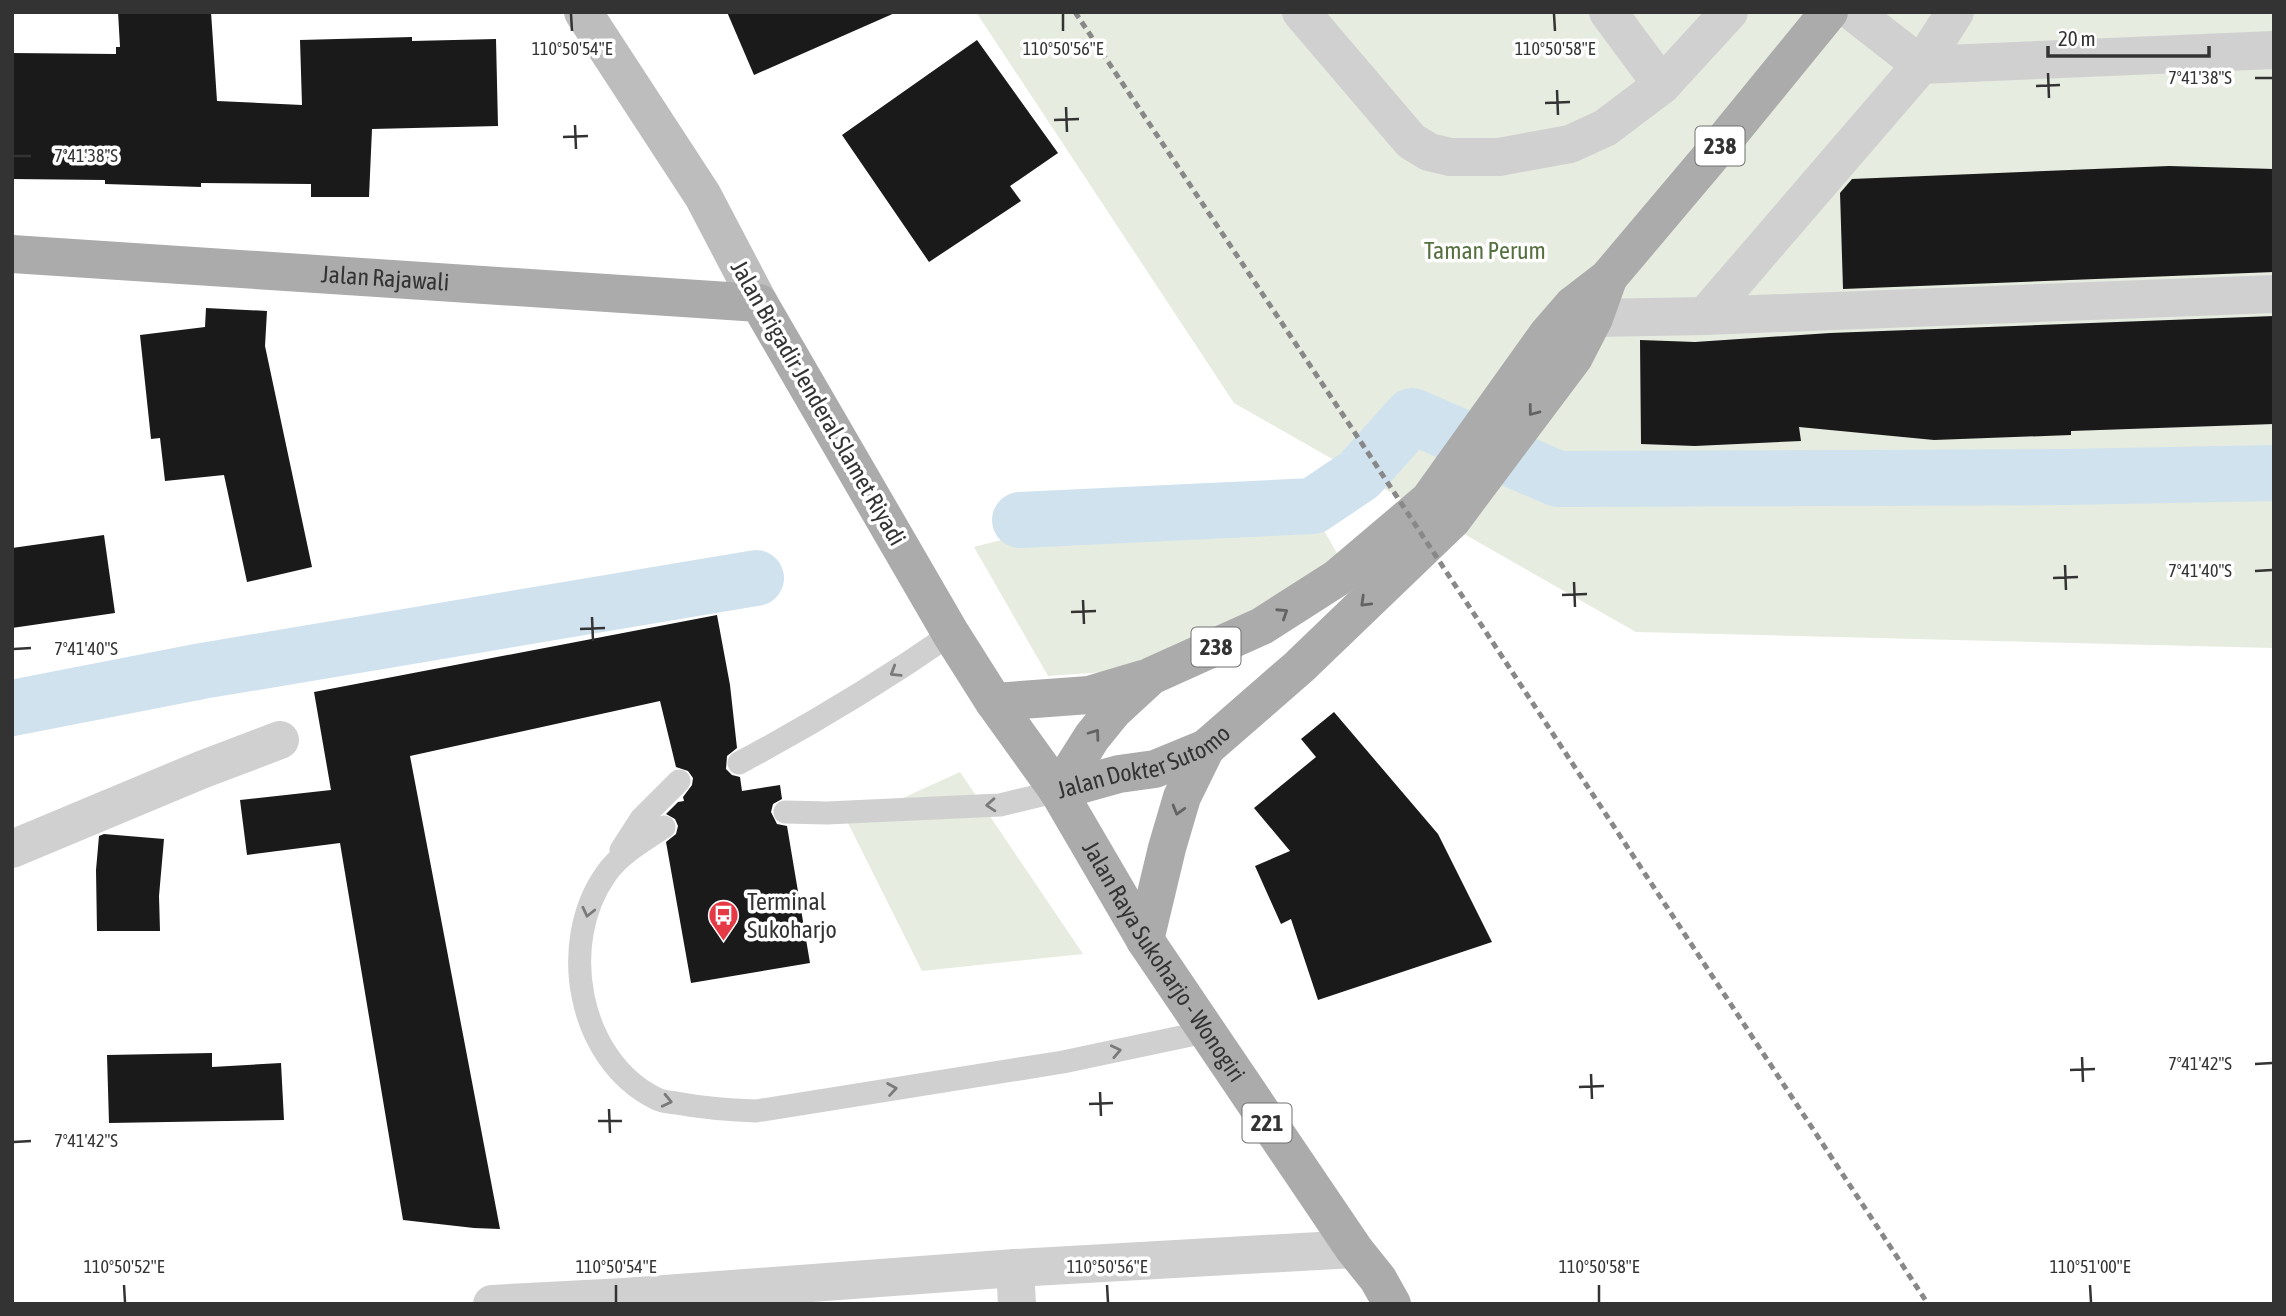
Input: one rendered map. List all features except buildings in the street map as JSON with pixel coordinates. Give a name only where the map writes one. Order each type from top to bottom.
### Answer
[{"type":"main road","name":"Jalan Brigadir Jenderal Slamet Riyadi","points":[[583,12],[703,196],[759,303],[951,634],[994,702],[1058,791]]},
{"type":"main road","name":"Jalan Dokter Sutomo","points":[[1058,791],[1119,774],[1155,768],[1206,748],[1299,667],[1441,510],[1608,278],[1829,12]]},
{"type":"main road","name":"Jalan Rajawali","points":[[12,254],[759,303]]},
{"type":"main road","name":"Jalan Dokter Sutomo","points":[[1058,791],[1113,710],[1152,676],[1262,626],[1441,510]]},
{"type":"main road","points":[[994,702],[1089,695],[1152,676]]},
{"type":"main road","points":[[1145,940],[1182,797],[1206,748]]},
{"type":"main road","name":"Jalan Raya Sukoharjo - Wonogiri","points":[[1058,791],[1145,940],[1354,1249],[1378,1279],[1392,1304]]},
{"type":"street","points":[[1301,12],[1410,141],[1429,152],[1450,157],[1499,157],[1570,144],[1605,128],[1662,85],[1729,12]]},
{"type":"street","points":[[1608,12],[1662,85]]},
{"type":"street","points":[[1853,12],[1921,65],[2274,50]]},
{"type":"street","points":[[1705,316],[1921,65],[1955,12]]},
{"type":"street","points":[[1583,312],[1705,316],[2274,294]]},
{"type":"street","points":[[12,849],[201,770],[281,740]]},
{"type":"street","points":[[492,1304],[1016,1286],[1354,1249]]},
{"type":"lane","points":[[739,763],[804,728],[951,634]]},
{"type":"lane","points":[[679,781],[641,819],[590,900],[580,946],[581,985],[591,1024],[601,1047],[614,1066],[634,1085],[657,1100],[705,1109],[756,1111],[1063,1062],[1205,1032]]},
{"type":"lane","points":[[785,812],[827,813],[1000,805],[1058,791]]},
{"type":"lane","points":[[607,872],[639,843],[664,827]]},
{"type":"green space","name":"Taman Perum","points":[[976,12],[2274,12],[2274,648],[1636,632],[1234,403]]},
{"type":"green space","points":[[1318,520],[1342,562],[1270,605],[1120,671],[1048,676],[974,547],[1035,531],[1184,522]]},
{"type":"green space","points":[[960,772],[1083,954],[922,971],[848,823]]},
{"type":"waterway","points":[[1020,520],[1313,506],[1359,475],[1412,416],[1558,479],[2067,477],[2274,473]]},
{"type":"waterway","points":[[12,708],[202,671],[756,578]]},
{"type":"railway","points":[[1075,12],[1928,1304]]},
{"type":"place","name":"Terminal Sukoharjo","points":[[724,943]]}]
